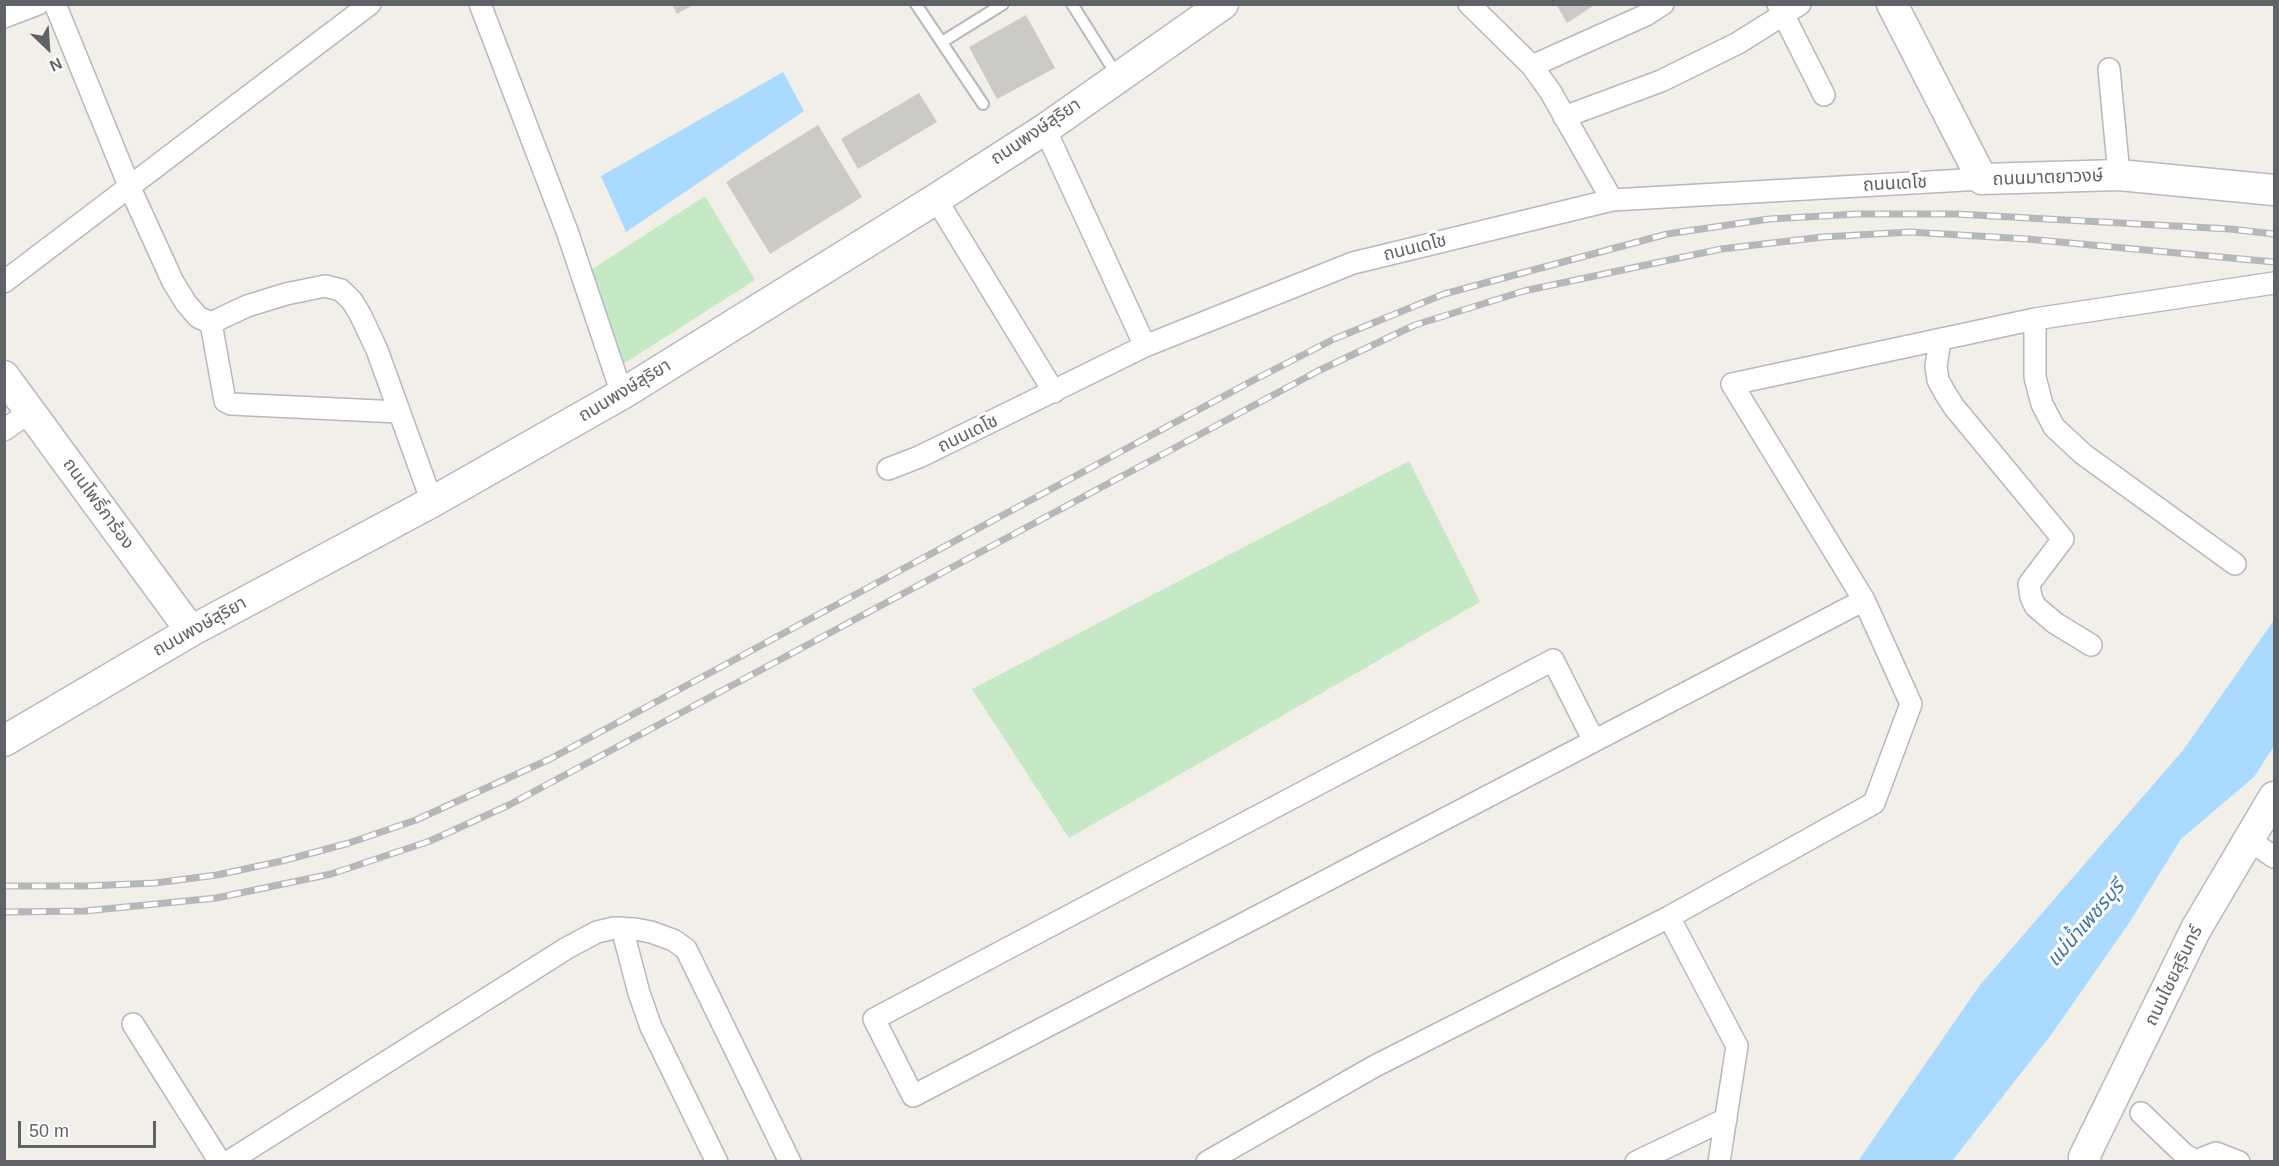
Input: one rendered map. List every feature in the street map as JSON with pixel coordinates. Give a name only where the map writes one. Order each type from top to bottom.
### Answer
[{"type":"main road","name":"ถนนพงษ์สุริยา","points":[[4,741],[191,631],[432,502],[622,394],[1045,129],[1223,4]]},
{"type":"main road","name":"ถนนมาตยาวงษ์","points":[[1892,4],[1982,180],[2119,176],[2274,190]]},
{"type":"main road","name":"ถนนโพธิ์การ้อง","points":[[4,376],[191,631]]},
{"type":"main road","name":"ถนนไชยสุรินทร์","points":[[2086,1161],[2085,1157],[2196,929],[2274,796]]},
{"type":"street","points":[[4,17],[38,4]]},
{"type":"street","points":[[56,4],[130,188],[173,282],[198,317],[211,324]]},
{"type":"street","points":[[4,282],[370,4]]},
{"type":"street","points":[[480,4],[567,231],[622,394]]},
{"type":"street","points":[[1469,4],[1532,66],[1550,91],[1612,200]]},
{"type":"street","points":[[1532,66],[1646,15],[1663,4]]},
{"type":"street","points":[[1564,117],[1661,81],[1738,43],[1787,8],[1824,95]]},
{"type":"street","points":[[2109,69],[2119,176]]},
{"type":"street","points":[[1045,129],[1145,346]]},
{"type":"street","name":"ถนนเดโช","points":[[888,469],[920,457],[1145,346],[1353,263],[1612,200],[1982,180]]},
{"type":"street","points":[[936,199],[1054,392]]},
{"type":"street","points":[[1207,1161],[1375,1066],[1669,917],[1874,803],[1911,704],[1864,600],[1732,384],[2035,319],[2274,284]]},
{"type":"street","points":[[211,324],[247,306],[286,294],[325,286],[341,290],[352,300],[377,350],[432,502]]},
{"type":"street","points":[[2035,319],[2035,377],[2042,404],[2054,427],[2083,454],[2235,564]]},
{"type":"street","points":[[211,324],[225,401],[231,404],[399,412]]},
{"type":"street","points":[[1940,341],[1936,366],[1938,380],[1945,393],[1960,415],[2063,539],[2030,584],[2031,597],[2036,606],[2055,623],[2091,645]]},
{"type":"street","points":[[4,430],[30,412]]},
{"type":"street","points":[[1594,741],[1553,660],[874,1019],[913,1096],[1594,741],[1864,600]]},
{"type":"street","points":[[2249,840],[2274,857]]},
{"type":"street","points":[[1669,917],[1737,1046],[1719,1161]]},
{"type":"street","points":[[228,1161],[584,937],[597,932],[622,928],[658,934],[686,949],[790,1161]]},
{"type":"street","points":[[622,928],[639,993],[651,1027],[717,1161]]},
{"type":"street","points":[[133,1024],[220,1161]]},
{"type":"street","points":[[2142,1113],[2185,1155],[2196,1161],[2216,1153],[2239,1161]]},
{"type":"street","points":[[1636,1161],[1726,1119]]},
{"type":"lane","points":[[916,4],[983,104]]},
{"type":"lane","points":[[942,42],[1003,4]]},
{"type":"lane","points":[[1072,4],[1118,77]]},
{"type":"green space","points":[[705,196],[755,280],[620,366],[588,272]]},
{"type":"green space","points":[[1409,461],[1480,602],[1069,838],[972,689]]},
{"type":"water","points":[[783,72],[804,111],[626,232],[601,176]]},
{"type":"water","name":"แม่น้ำเพชรบุรี","points":[[2274,620],[2274,746],[2254,777],[2181,839],[2129,923],[2051,1035],[1952,1161],[1858,1161],[1980,985],[2184,749]]},
{"type":"building","points":[[672,4],[695,4],[677,14]]},
{"type":"building","points":[[1556,4],[1596,4],[1567,23]]},
{"type":"building","points":[[1026,15],[1055,68],[997,99],[969,47]]},
{"type":"building","points":[[919,93],[937,122],[858,169],[841,139]]},
{"type":"building","points":[[818,125],[862,197],[770,254],[726,182]]},
{"type":"railway","points":[[4,886],[155,883],[217,875],[349,843],[416,820],[550,759],[1334,339],[1444,294],[1667,234],[1769,219],[1858,214],[1956,214],[2230,229],[2274,234]]},
{"type":"railway","points":[[4,912],[85,911],[216,898],[331,874],[430,841],[509,805],[1318,371],[1415,325],[1524,291],[1721,249],[1823,237],[1910,232],[2027,239],[2274,262]]}]
